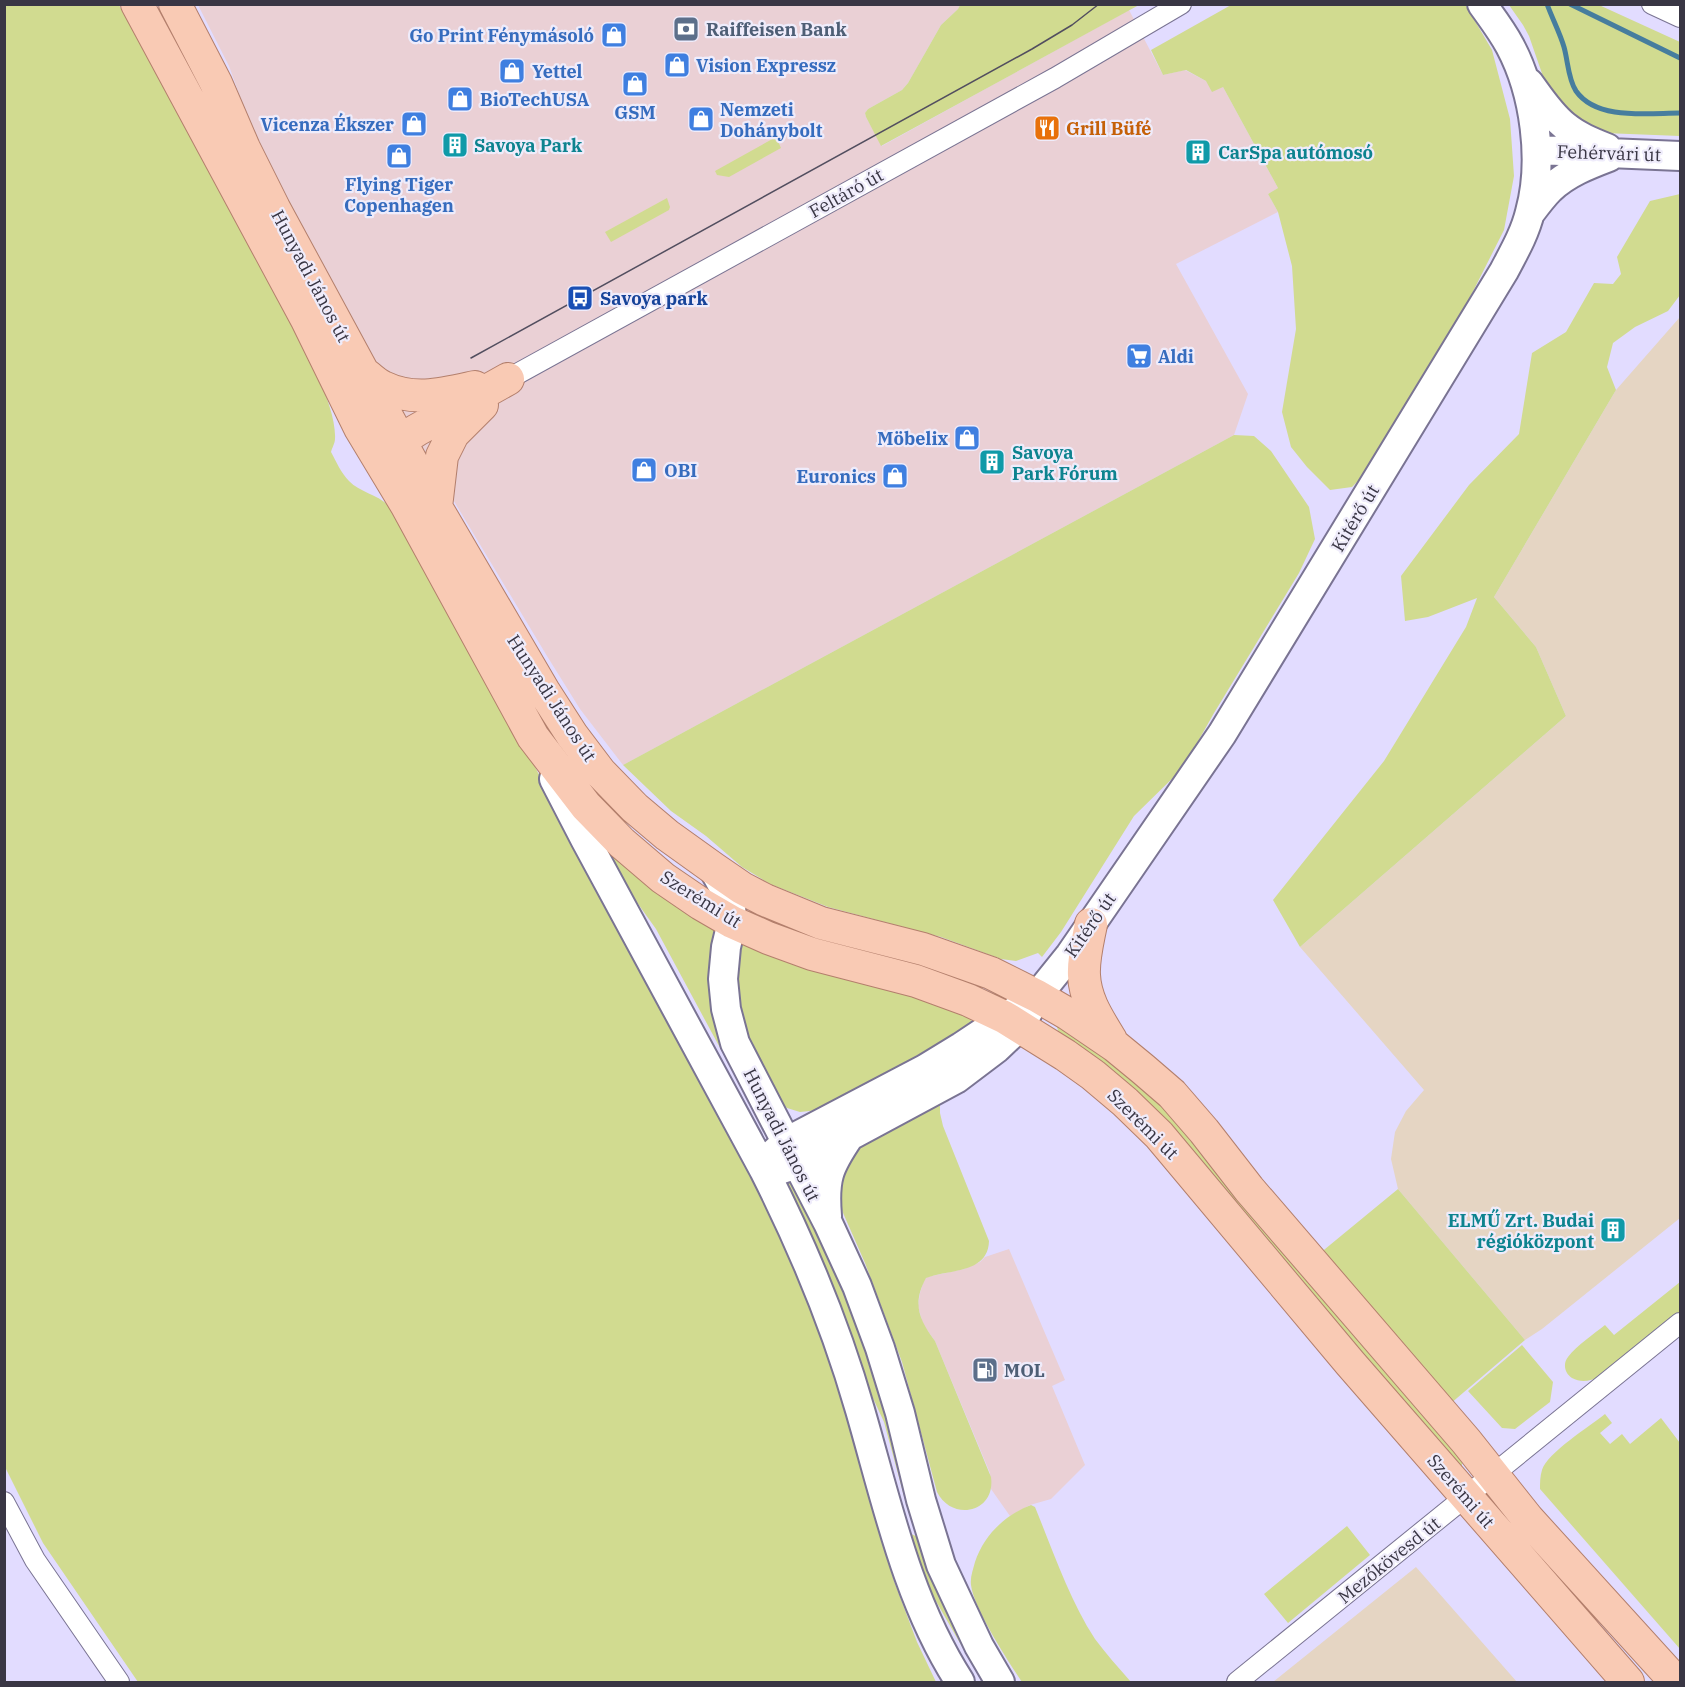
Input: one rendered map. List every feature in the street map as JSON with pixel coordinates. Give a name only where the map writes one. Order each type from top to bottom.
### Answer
[{"type":"main road","name":"Hunyadi János út","points":[[137,4],[308,320],[349,407],[407,506],[533,737],[585,839],[764,1170],[797,1239],[829,1315],[860,1409],[898,1545],[919,1602],[930,1629],[960,1683]]},
{"type":"main road","name":"Hunyadi János út","points":[[175,4],[216,83],[244,148],[274,208],[435,507],[545,693],[572,735],[600,772],[635,808],[667,835],[713,868],[725,890],[731,906],[732,922],[726,947],[723,979],[726,1009],[735,1043],[828,1223],[857,1286],[880,1348],[900,1413],[921,1500],[941,1565],[979,1646],[1000,1683]]},
{"type":"main road","name":"Kitérő út","points":[[792,1153],[850,1135],[956,1079],[991,1053],[1012,1022],[1038,996],[1065,962],[1222,734],[1504,271],[1530,214],[1537,183],[1537,150],[1533,120],[1522,74],[1510,47],[1482,4]]},
{"type":"main road","points":[[1522,74],[1552,114],[1566,126],[1580,136],[1617,154]]},
{"type":"main road","name":"Fehérvári út","points":[[1537,150],[1680,156]]},
{"type":"main road","points":[[1530,214],[1549,190],[1561,180],[1577,170],[1617,154]]},
{"type":"main road","points":[[364,373],[381,387],[415,397],[444,394],[508,379]]},
{"type":"main road","points":[[388,475],[391,453],[400,441],[508,379]]},
{"type":"main road","points":[[435,507],[442,456],[453,434],[508,379]]},
{"type":"main road","name":"Szerémi út","points":[[533,737],[586,806],[622,843],[663,878],[701,904],[732,922],[812,954],[916,981],[958,996],[1012,1022],[1065,1054],[1125,1102],[1159,1135],[1350,1363],[1628,1683]]},
{"type":"main road","name":"Szerémi út","points":[[713,868],[742,888],[800,914],[867,936],[957,960],[991,973],[1038,996],[1115,1046],[1172,1094],[1249,1189],[1466,1441],[1528,1519],[1676,1683]]},
{"type":"main road","points":[[1091,924],[1084,974],[1086,991],[1095,1014],[1115,1046]]},
{"type":"main road","name":"Kitérő út","points":[[764,1170],[779,1170],[792,1153],[856,1104],[1012,1022]]},
{"type":"main road","points":[[828,1223],[825,1195],[828,1174],[850,1135]]},
{"type":"street","name":"Feltáró út","points":[[508,379],[1093,57],[1181,4]]},
{"type":"street","points":[[1652,4],[1680,17]]},
{"type":"street","name":"Mezőkövesd út","points":[[1237,1683],[1680,1323]]},
{"type":"street","points":[[4,1502],[34,1560],[119,1683]]},
{"type":"shaded area","name":"Savoya Park","points":[[198,5],[960,5],[941,25],[902,90],[868,109],[865,113],[882,146],[1129,10],[1163,75],[1185,70],[1223,87],[1278,188],[1268,194],[1278,212],[1176,264],[1248,394],[1234,435],[623,765],[580,709],[368,358],[265,166],[229,66]]},
{"type":"shaded area","points":[[1680,317],[1680,1218],[1542,1329],[1525,1340],[1398,1189],[1391,1159],[1395,1132],[1406,1111],[1424,1090],[1300,947],[1566,716],[1536,647],[1494,597],[1616,390]]},
{"type":"shaded area","points":[[1009,1249],[1065,1380],[1052,1386],[1085,1465],[1051,1499],[1030,1505],[1010,1516],[991,1489],[990,1473],[935,1341],[923,1324],[918,1306],[924,1280],[927,1277],[964,1269],[980,1262],[985,1257]]},
{"type":"shaded area","points":[[1416,1567],[1517,1682],[1273,1682]]},
{"type":"green space","points":[[960,4],[1139,5],[881,146],[865,113],[868,109],[902,90],[941,25],[958,9]]},
{"type":"green space","points":[[1258,4],[1465,4],[1492,50],[1510,119],[1514,176],[1504,230],[1452,333],[1371,468],[1352,487],[1330,490],[1307,467],[1291,447],[1282,412],[1296,329],[1292,266],[1278,212],[1268,194],[1278,188],[1223,87],[1212,92],[1206,81],[1186,70],[1163,75],[1151,50],[1231,5],[1253,6]]},
{"type":"green space","points":[[5,5],[119,5],[143,46],[311,360],[331,410],[335,442],[331,452],[353,485],[389,506],[520,737],[622,939],[647,975],[737,1144],[803,1282],[853,1425],[866,1487],[894,1581],[917,1642],[936,1682],[138,1682],[43,1543],[5,1467]]},
{"type":"green space","points":[[1509,5],[1599,5],[1680,42],[1680,136],[1604,133],[1580,126],[1546,85],[1529,36]]},
{"type":"green space","points":[[776,137],[781,148],[729,177],[717,175],[715,171]]},
{"type":"green space","points":[[1680,194],[1680,295],[1668,311],[1635,327],[1613,343],[1607,367],[1616,390],[1494,597],[1536,647],[1566,716],[1300,947],[1273,900],[1384,761],[1466,627],[1477,598],[1428,617],[1405,621],[1401,576],[1469,485],[1519,434],[1532,353],[1566,332],[1594,283],[1613,284],[1621,274],[1617,257],[1650,201]]},
{"type":"green space","points":[[667,198],[669,210],[611,242],[605,232]]},
{"type":"green space","points":[[1234,435],[1254,436],[1271,451],[1309,507],[1315,539],[1299,573],[1183,768],[1134,816],[1061,932],[1042,957],[1038,953],[1016,961],[1001,959],[941,937],[828,907],[770,884],[742,867],[706,836],[671,811],[623,765]]},
{"type":"green space","points":[[597,835],[718,926],[768,1137],[656,929],[621,880]]},
{"type":"green space","points":[[741,939],[971,1015],[971,1022],[968,1028],[955,1038],[819,1110],[800,1112],[787,1108],[782,1104],[747,1041],[736,987]]},
{"type":"green space","points":[[1055,1022],[1135,1079],[1169,1114],[1458,1454],[1462,1468],[1059,1033]]},
{"type":"green space","points":[[940,1098],[943,1126],[989,1241],[987,1252],[975,1265],[926,1278],[918,1304],[921,1318],[935,1341],[991,1477],[991,1489],[987,1499],[972,1509],[962,1510],[952,1507],[937,1492],[902,1362],[865,1263],[840,1206],[840,1159],[844,1153]]},
{"type":"green space","points":[[788,1171],[821,1236],[860,1336],[887,1423],[911,1514],[908,1511],[884,1422],[787,1188]]},
{"type":"green space","points":[[1398,1189],[1525,1340],[1450,1404],[1319,1254]]},
{"type":"green space","points":[[1680,1282],[1680,1313],[1600,1377],[1582,1381],[1569,1376],[1565,1362],[1581,1344],[1605,1325],[1614,1335]]},
{"type":"green space","points":[[1522,1345],[1553,1382],[1550,1402],[1515,1429],[1502,1428],[1468,1391]]},
{"type":"green space","points":[[1605,1414],[1612,1423],[1600,1433],[1610,1444],[1622,1434],[1630,1444],[1661,1418],[1680,1443],[1680,1649],[1540,1489],[1542,1470],[1552,1456]]},
{"type":"green space","points":[[1031,1505],[1035,1507],[1062,1574],[1086,1624],[1099,1645],[1131,1682],[1022,1682],[992,1635],[973,1595],[971,1576],[975,1562],[984,1543],[997,1527],[1013,1514]]},
{"type":"green space","points":[[1347,1526],[1370,1555],[1288,1623],[1264,1594]]},
{"type":"green space","points":[[909,1533],[920,1538],[987,1682],[982,1682],[933,1596],[919,1566]]},
{"type":"waterway","points":[[1547,4],[1562,42],[1573,86],[1585,101],[1597,107],[1624,113],[1680,113]]},
{"type":"waterway","points":[[1570,4],[1680,58]]},
{"type":"tram line","points":[[471,358],[1032,49],[1072,25],[1099,4]]},
{"type":"place","name":"Raiffeisen Bank","points":[[686,29]]},
{"type":"place","name":"Go Print Fénymásoló","points":[[614,35]]},
{"type":"place","name":"Vision Expressz","points":[[677,65]]},
{"type":"place","name":"Yettel","points":[[512,71]]},
{"type":"place","name":"GSM","points":[[635,84]]},
{"type":"place","name":"BioTechUSA","points":[[460,99]]},
{"type":"place","name":"Nemzeti Dohánybolt","points":[[701,119]]},
{"type":"place","name":"Vicenza Ékszer","points":[[414,124]]},
{"type":"place","name":"Grill Büfé","points":[[1047,128]]},
{"type":"place","name":"Savoya Park","points":[[455,145]]},
{"type":"place","name":"CarSpa autómosó","points":[[1198,152]]},
{"type":"place","name":"Flying Tiger Copenhagen","points":[[399,156]]},
{"type":"place","name":"Savoya park","points":[[580,298]]},
{"type":"place","name":"Aldi","points":[[1139,356]]},
{"type":"place","name":"Möbelix","points":[[967,438]]},
{"type":"place","name":"Savoya Park Fórum","points":[[992,462]]},
{"type":"place","name":"OBI","points":[[644,470]]},
{"type":"place","name":"Euronics","points":[[895,476]]},
{"type":"place","name":"ELMŰ Zrt. Budai régióközpont","points":[[1613,1230]]},
{"type":"place","name":"MOL","points":[[985,1370]]}]
